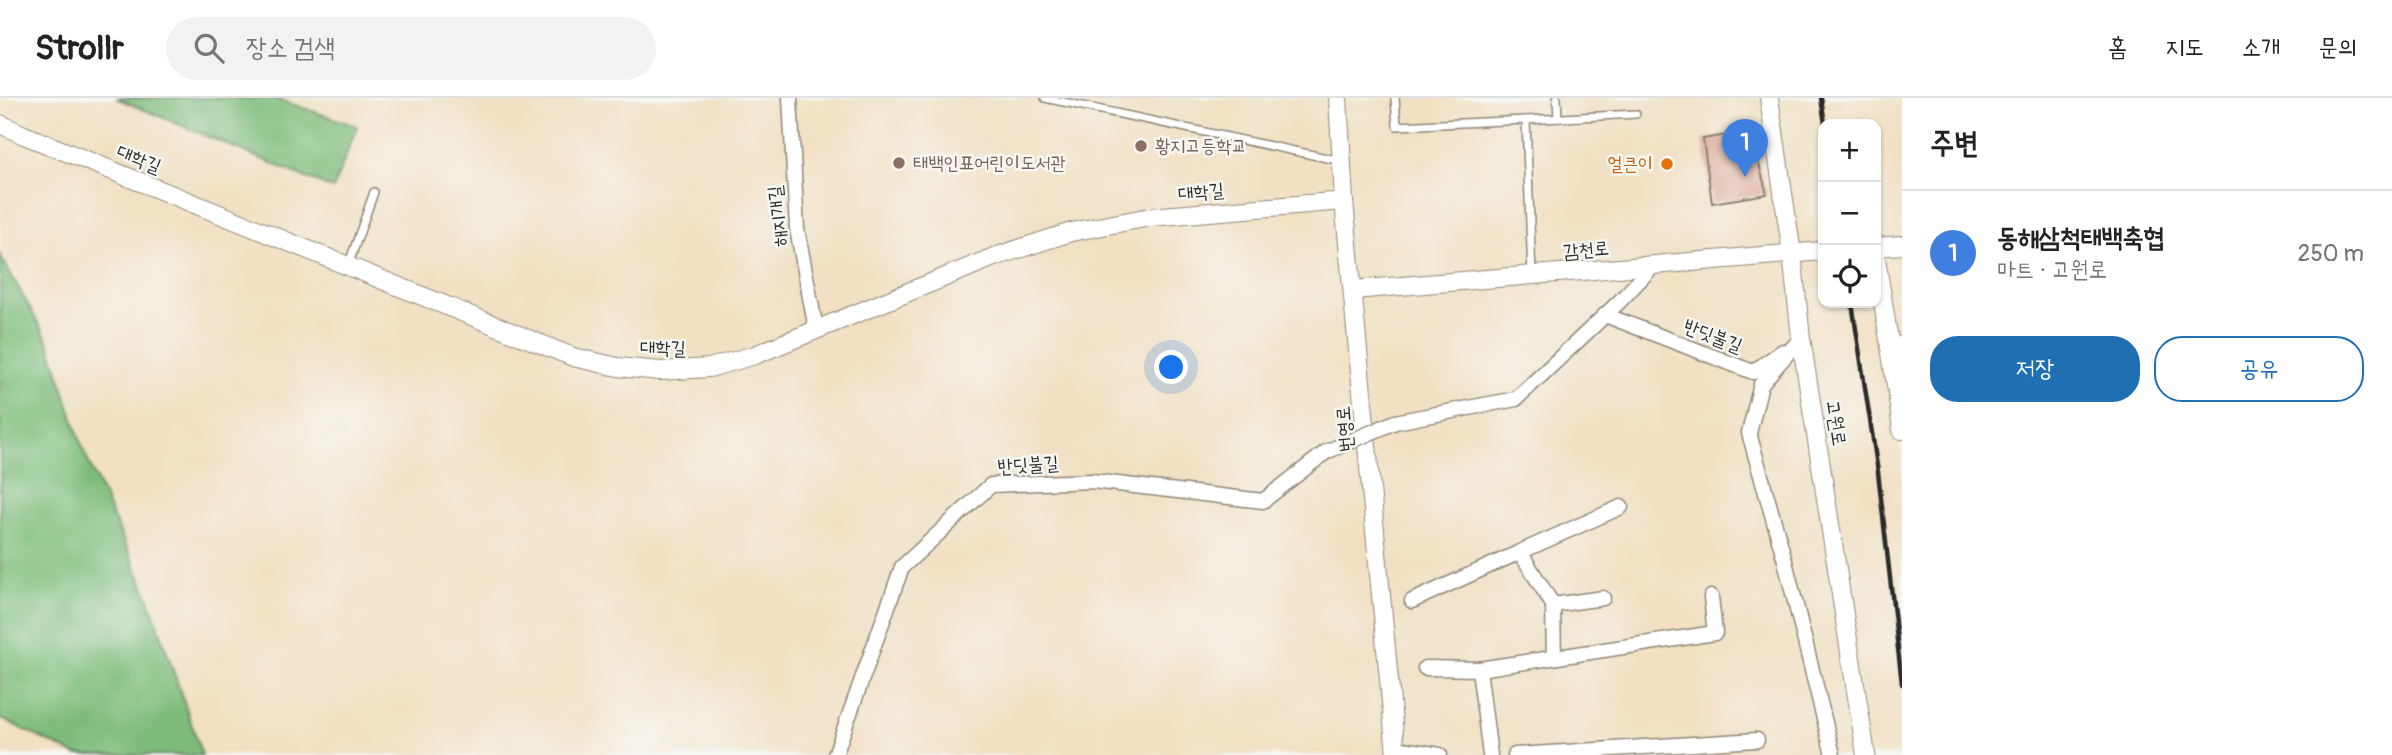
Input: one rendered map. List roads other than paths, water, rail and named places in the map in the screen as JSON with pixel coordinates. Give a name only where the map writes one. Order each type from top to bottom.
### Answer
[{"type":"street","name":"해지개길","points":[[790,98],[797,229],[816,329]]},
{"type":"street","name":"번영로","points":[[1338,98],[1344,201],[1396,751]]},
{"type":"street","name":"고원로","points":[[1769,98],[1793,254],[1801,338],[1866,755]]},
{"type":"street","name":"대학길","points":[[0,124],[573,357],[618,367],[660,372],[709,368],[755,355],[994,257],[1071,232],[1150,217],[1344,201]]},
{"type":"street","points":[[1881,247],[1902,245]]},
{"type":"street","name":"감천로","points":[[1353,290],[1818,252]]},
{"type":"street","points":[[1605,315],[1654,265]]},
{"type":"street","points":[[1881,290],[1902,430]]},
{"type":"street","name":"반딧불길","points":[[835,755],[902,567],[991,485],[1092,481],[1263,501],[1326,452],[1395,422],[1516,399],[1605,315],[1753,372],[1801,338]]},
{"type":"street","points":[[1801,338],[1761,384],[1749,433],[1784,556],[1833,755]]},
{"type":"street","points":[[1896,385],[1902,345]]},
{"type":"street","points":[[1412,601],[1621,507]]},
{"type":"street","points":[[1520,552],[1553,605],[1554,658]]},
{"type":"street","points":[[1426,668],[1479,669],[1715,633],[1711,597]]},
{"type":"street","points":[[1553,605],[1603,598]]},
{"type":"street","points":[[1479,669],[1490,755]]},
{"type":"street","points":[[1515,755],[1757,740]]},
{"type":"street","points":[[1396,751],[1440,755]]},
{"type":"lane","points":[[1045,98],[1342,161]]},
{"type":"lane","points":[[1395,98],[1397,126],[1636,114]]},
{"type":"lane","points":[[1557,98],[1558,118]]},
{"type":"lane","points":[[1526,120],[1532,275]]},
{"type":"lane","points":[[348,267],[374,192]]},
{"type":"railway","points":[[1821,98],[1824,119]]},
{"type":"railway","points":[[1853,308],[1878,472],[1902,684]]},
{"type":"place","name":"황지고등학교","points":[[1141,146]]},
{"type":"place","name":"태백인표어린이도서관","points":[[899,163]]},
{"type":"place","name":"얼큰이","points":[[1667,164]]},
{"type":"place","name":"동해삼척태백축협","points":[[1745,177]]}]
